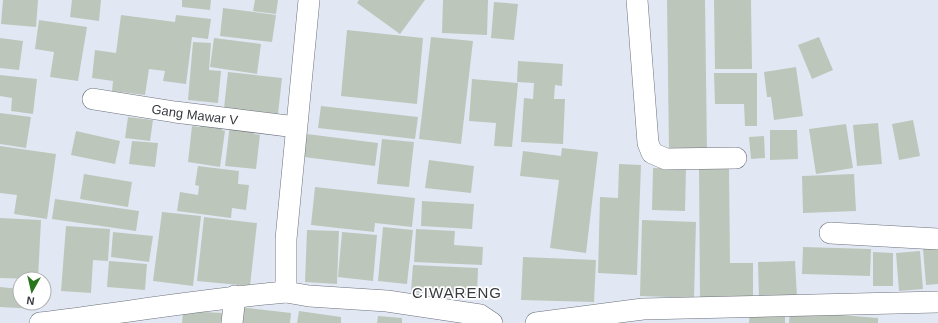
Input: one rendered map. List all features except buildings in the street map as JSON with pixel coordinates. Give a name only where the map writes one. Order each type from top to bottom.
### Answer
[{"type":"street","points":[[286,292],[286,239],[309,0]]},
{"type":"street","points":[[638,0],[648,143],[652,153],[666,159],[736,158]]},
{"type":"street","name":"Gang Mawar V","points":[[93,99],[175,112],[296,127]]},
{"type":"street","points":[[830,233],[938,239]]},
{"type":"street","points":[[40,323],[124,313],[235,296],[286,292],[309,296],[388,302],[480,315],[492,323]]},
{"type":"street","points":[[232,323],[235,296]]},
{"type":"street","points":[[536,323],[643,309],[938,302]]},
{"type":"district","name":"CIWARENG","points":[[457,292]]}]
